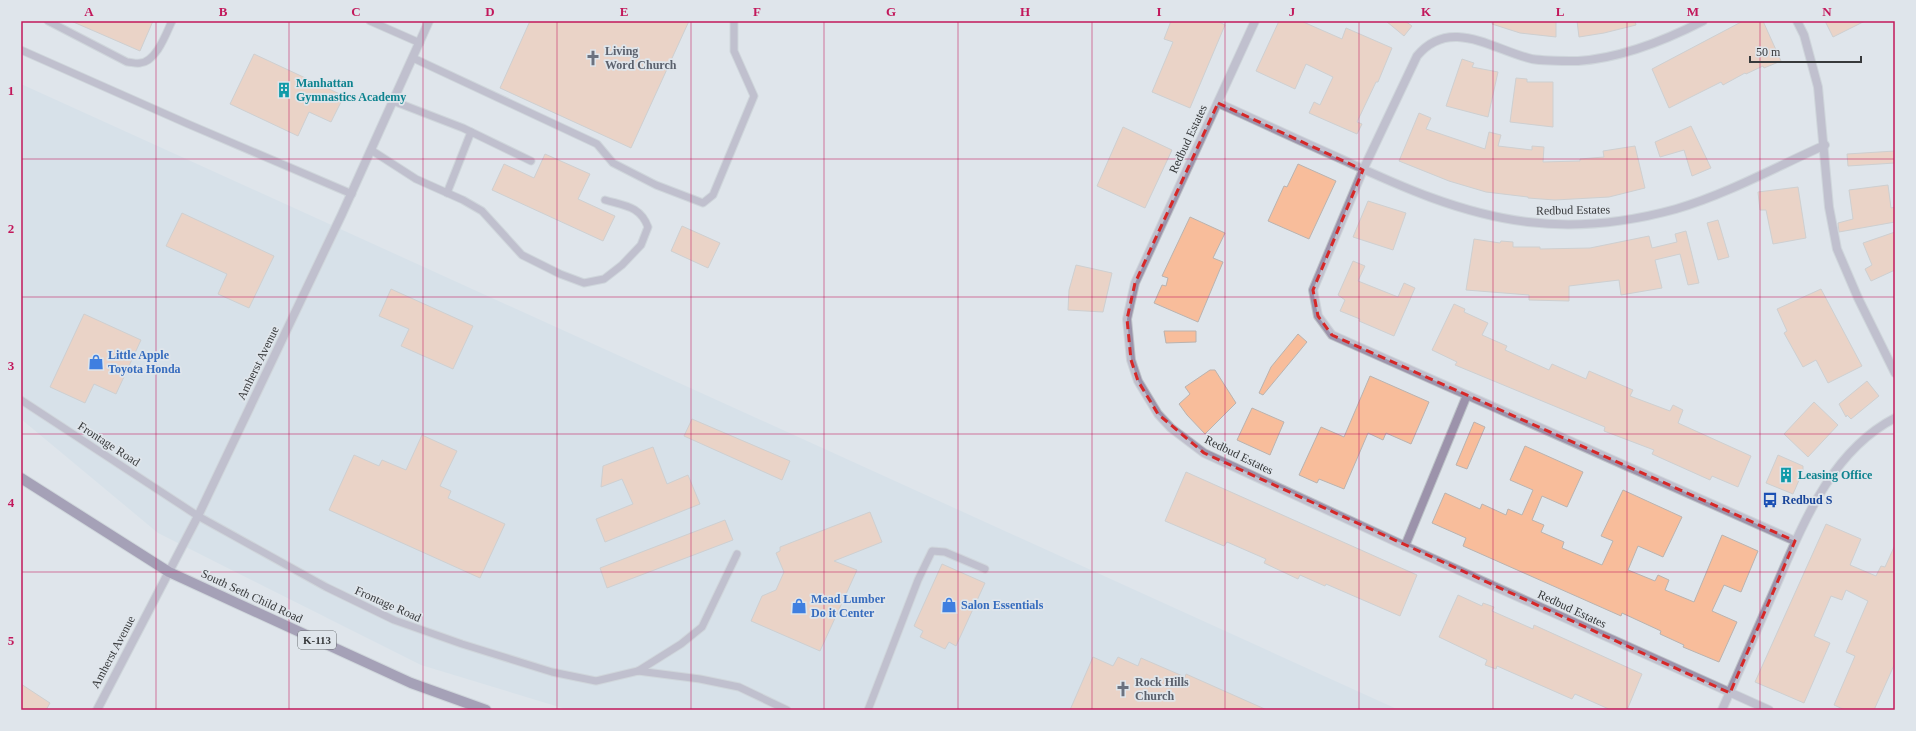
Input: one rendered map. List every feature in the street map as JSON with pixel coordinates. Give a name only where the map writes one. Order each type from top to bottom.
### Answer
[{"type":"main road","name":"South Seth Child Road","points":[[21,478],[169,572],[411,683],[486,710]]},
{"type":"street","name":"Amherst Avenue","points":[[97,710],[198,516],[352,194],[429,21]]},
{"type":"street","name":"Redbud Estates","points":[[1255,21],[1135,283],[1127,319],[1131,360],[1138,381],[1158,414],[1171,428],[1204,453],[1405,546],[1769,710]]},
{"type":"street","points":[[1703,21],[1634,51],[1578,61],[1534,59],[1468,38],[1453,36],[1440,38],[1426,46],[1417,56],[1363,170],[1313,290],[1318,316],[1332,335],[1795,541]]},
{"type":"street","points":[[1797,21],[1804,35],[1818,87],[1825,145],[1829,207],[1837,249],[1858,298],[1895,373]]},
{"type":"street","name":"Redbud Estates","points":[[1218,103],[1411,191],[1460,208],[1528,222],[1603,223],[1645,216],[1704,200],[1825,145]]},
{"type":"street","points":[[1405,546],[1467,395]]},
{"type":"street","points":[[1722,710],[1795,541],[1823,488],[1855,447],[1882,425],[1895,418]]},
{"type":"lane","points":[[48,21],[127,62],[141,63],[150,59],[162,42],[172,21]]},
{"type":"lane","points":[[370,21],[420,43]]},
{"type":"lane","points":[[413,58],[597,144],[613,163],[656,185],[703,202],[713,195],[754,96],[734,51],[734,21]]},
{"type":"lane","points":[[21,50],[188,124],[352,194]]},
{"type":"lane","points":[[393,101],[471,132],[530,161]]},
{"type":"lane","points":[[447,193],[471,132]]},
{"type":"lane","points":[[371,150],[416,179],[482,211],[522,255],[560,274],[584,283],[604,279],[622,265],[641,245],[648,227],[644,216],[632,208],[604,200]]},
{"type":"lane","name":"Frontage Road","points":[[21,400],[198,516],[326,587],[394,620],[455,642],[552,672],[596,682],[638,671],[700,679],[739,687],[787,710]]},
{"type":"lane","points":[[868,710],[918,580],[932,552],[945,552],[986,569]]},
{"type":"lane","points":[[638,671],[681,644],[702,627],[737,554]]},
{"type":"highlighted area","points":[[1218,103],[1363,170],[1313,290],[1318,316],[1332,335],[1795,541],[1730,693],[1204,453],[1158,414],[1138,381],[1131,360],[1127,319],[1135,283]]},
{"type":"shaded area","points":[[21,84],[1399,710],[569,710],[421,665],[158,533],[21,419]]},
{"type":"building","points":[[71,21],[153,21],[140,51]]},
{"type":"building","name":"Living Word Church","points":[[530,21],[689,21],[631,148],[500,88]]},
{"type":"building","points":[[1171,21],[1217,21],[1225,25],[1190,108],[1152,92],[1173,42],[1164,39]]},
{"type":"building","points":[[1279,21],[1301,21],[1342,39],[1346,28],[1392,48],[1378,82],[1376,82],[1357,122],[1362,124],[1357,134],[1309,113],[1314,102],[1320,105],[1333,77],[1306,64],[1295,89],[1256,71]]},
{"type":"building","points":[[1386,21],[1405,21],[1412,26],[1404,36]]},
{"type":"building","points":[[1493,21],[1556,21],[1556,37],[1520,33],[1492,24]]},
{"type":"building","points":[[1577,21],[1635,21],[1636,25],[1604,33],[1579,37]]},
{"type":"building","points":[[1743,21],[1763,21],[1781,61],[1764,68],[1763,66],[1746,74],[1745,73],[1723,85],[1721,82],[1669,108],[1652,69]]},
{"type":"building","points":[[1825,21],[1865,21],[1833,37]]},
{"type":"building","name":"Manhattan Gymnastics Academy","points":[[254,54],[344,96],[331,122],[309,112],[298,136],[230,104]]},
{"type":"building","points":[[1462,59],[1474,63],[1472,67],[1498,72],[1488,117],[1446,106]]},
{"type":"building","points":[[1516,78],[1527,79],[1527,82],[1553,82],[1553,127],[1510,122]]},
{"type":"building","points":[[1419,113],[1431,118],[1426,129],[1485,149],[1489,132],[1501,135],[1498,146],[1532,150],[1532,146],[1544,147],[1543,162],[1580,161],[1580,159],[1604,157],[1603,151],[1635,146],[1645,188],[1609,197],[1555,200],[1486,192],[1449,181],[1399,161]]},
{"type":"building","points":[[1691,126],[1711,168],[1692,176],[1684,150],[1660,157],[1655,142]]},
{"type":"building","points":[[1123,127],[1172,150],[1145,208],[1097,186]]},
{"type":"building","points":[[1895,151],[1895,163],[1848,166],[1847,154]]},
{"type":"building","points":[[545,154],[590,174],[578,199],[615,216],[603,241],[492,190],[504,164],[534,178]]},
{"type":"building","points":[[1298,164],[1336,181],[1309,239],[1268,221],[1284,186],[1287,187]]},
{"type":"building","points":[[1888,185],[1891,208],[1895,207],[1895,222],[1839,232],[1838,223],[1853,219],[1849,190]]},
{"type":"building","points":[[1798,187],[1806,238],[1773,244],[1766,210],[1760,210],[1758,192]]},
{"type":"building","points":[[1368,201],[1406,213],[1393,250],[1353,237]]},
{"type":"building","points":[[182,213],[274,256],[249,308],[218,294],[227,274],[166,246]]},
{"type":"building","points":[[1190,217],[1225,233],[1213,258],[1223,262],[1198,322],[1154,303],[1162,285],[1166,286],[1168,278],[1162,276]]},
{"type":"building","points":[[1718,220],[1729,257],[1718,260],[1707,223]]},
{"type":"building","points":[[682,226],[720,243],[708,268],[671,251]]},
{"type":"building","points":[[1686,231],[1699,283],[1688,285],[1680,254],[1655,260],[1662,288],[1621,295],[1619,280],[1569,286],[1569,301],[1529,300],[1529,295],[1466,290],[1474,239],[1500,243],[1501,241],[1513,242],[1513,247],[1540,247],[1540,249],[1590,248],[1649,236],[1652,248],[1677,242],[1675,234]]},
{"type":"building","points":[[1895,232],[1895,270],[1871,281],[1865,269],[1872,265],[1863,243]]},
{"type":"building","points":[[1353,261],[1365,266],[1358,281],[1398,297],[1404,283],[1415,288],[1394,336],[1340,311],[1345,300],[1338,295]]},
{"type":"building","points":[[1076,265],[1112,273],[1103,312],[1068,310],[1069,290]]},
{"type":"building","points":[[391,289],[473,326],[453,369],[401,346],[409,329],[379,316]]},
{"type":"building","points":[[1821,289],[1862,366],[1828,383],[1816,360],[1803,367],[1784,333],[1787,331],[1777,309]]},
{"type":"building","points":[[1454,304],[1465,309],[1464,312],[1488,323],[1482,335],[1507,346],[1505,350],[1549,370],[1552,364],[1586,379],[1589,371],[1633,390],[1630,396],[1670,411],[1673,405],[1683,410],[1678,423],[1751,456],[1738,487],[1712,476],[1710,480],[1652,454],[1654,450],[1604,431],[1605,427],[1455,365],[1457,362],[1432,350]]},
{"type":"building","name":"Little Apple Toyota Honda","points":[[84,314],[141,340],[116,394],[94,384],[85,403],[50,387]]},
{"type":"building","points":[[1164,331],[1196,331],[1196,342],[1166,343]]},
{"type":"building","points":[[1298,334],[1307,342],[1263,395],[1259,393],[1271,367]]},
{"type":"building","points":[[1210,370],[1215,370],[1236,403],[1205,434],[1179,404],[1190,394],[1185,387]]},
{"type":"building","points":[[1370,376],[1429,402],[1411,444],[1386,433],[1383,440],[1368,433],[1344,489],[1319,479],[1317,483],[1299,475],[1321,427],[1344,437]]},
{"type":"building","points":[[1867,381],[1879,396],[1851,419],[1847,415],[1846,417],[1839,404]]},
{"type":"building","points":[[1814,402],[1838,425],[1808,457],[1784,434]]},
{"type":"building","points":[[1252,408],[1284,422],[1270,455],[1237,440]]},
{"type":"building","points":[[692,419],[790,461],[782,480],[684,436]]},
{"type":"building","points":[[1474,422],[1485,427],[1467,469],[1456,465]]},
{"type":"building","points":[[422,435],[457,451],[440,486],[451,491],[448,498],[505,524],[480,578],[329,510],[354,455],[379,466],[382,460],[406,470]]},
{"type":"building","points":[[1525,446],[1583,472],[1567,507],[1542,496],[1532,520],[1544,525],[1541,532],[1564,542],[1562,548],[1602,565],[1613,541],[1601,536],[1623,490],[1682,517],[1663,557],[1638,546],[1628,570],[1655,581],[1658,575],[1669,580],[1665,590],[1694,602],[1722,535],[1758,551],[1741,592],[1724,585],[1712,611],[1737,622],[1719,662],[1683,647],[1684,645],[1660,634],[1661,631],[1622,613],[1621,616],[1463,546],[1466,538],[1432,523],[1445,493],[1480,509],[1482,504],[1506,515],[1508,509],[1522,515],[1533,490],[1510,480]]},
{"type":"building","points":[[653,447],[667,484],[688,475],[700,504],[605,542],[596,519],[633,504],[622,479],[601,487],[603,466]]},
{"type":"building","name":"Leasing Office","points":[[1778,455],[1803,466],[1803,471],[1793,494],[1766,483]]},
{"type":"building","points":[[1186,472],[1417,575],[1400,616],[1326,584],[1325,586],[1300,575],[1298,579],[1264,563],[1266,559],[1227,542],[1224,546],[1165,521]]},
{"type":"building","name":"Mead Lumber Do it Center","points":[[870,512],[882,542],[834,561],[857,570],[820,651],[751,621],[762,596],[776,590],[784,572],[776,553],[780,551],[780,547]]},
{"type":"building","points":[[725,520],[733,540],[607,588],[600,568]]},
{"type":"building","points":[[1826,524],[1861,539],[1850,565],[1876,576],[1881,566],[1885,567],[1895,545],[1895,663],[1874,710],[1845,710],[1834,705],[1855,656],[1846,652],[1868,601],[1846,590],[1842,600],[1831,596],[1814,636],[1830,643],[1804,703],[1755,682]]},
{"type":"building","name":"Salon Essentials","points":[[942,564],[985,583],[956,646],[949,642],[945,649],[920,637],[923,631],[914,626]]},
{"type":"building","points":[[1458,595],[1482,606],[1483,603],[1494,607],[1492,611],[1533,629],[1534,625],[1642,674],[1627,710],[1611,710],[1575,694],[1572,699],[1497,666],[1496,669],[1485,665],[1487,660],[1439,637]]},
{"type":"building","name":"Rock Hills Church","points":[[1093,657],[1113,666],[1118,657],[1138,666],[1141,658],[1185,677],[1186,674],[1267,710],[1070,710]]},
{"type":"building","points":[[21,684],[50,703],[46,710],[21,710]]},
{"type":"place","name":"Living Word Church","points":[[593,58]]},
{"type":"place","name":"Manhattan Gymnastics Academy","points":[[284,90]]},
{"type":"place","name":"Little Apple Toyota Honda","points":[[96,362]]},
{"type":"place","name":"Leasing Office","points":[[1786,475]]},
{"type":"place","name":"Redbud S","points":[[1770,500]]},
{"type":"place","name":"Salon Essentials","points":[[949,605]]},
{"type":"place","name":"Mead Lumber Do it Center","points":[[799,606]]},
{"type":"place","name":"Rock Hills Church","points":[[1123,689]]}]
